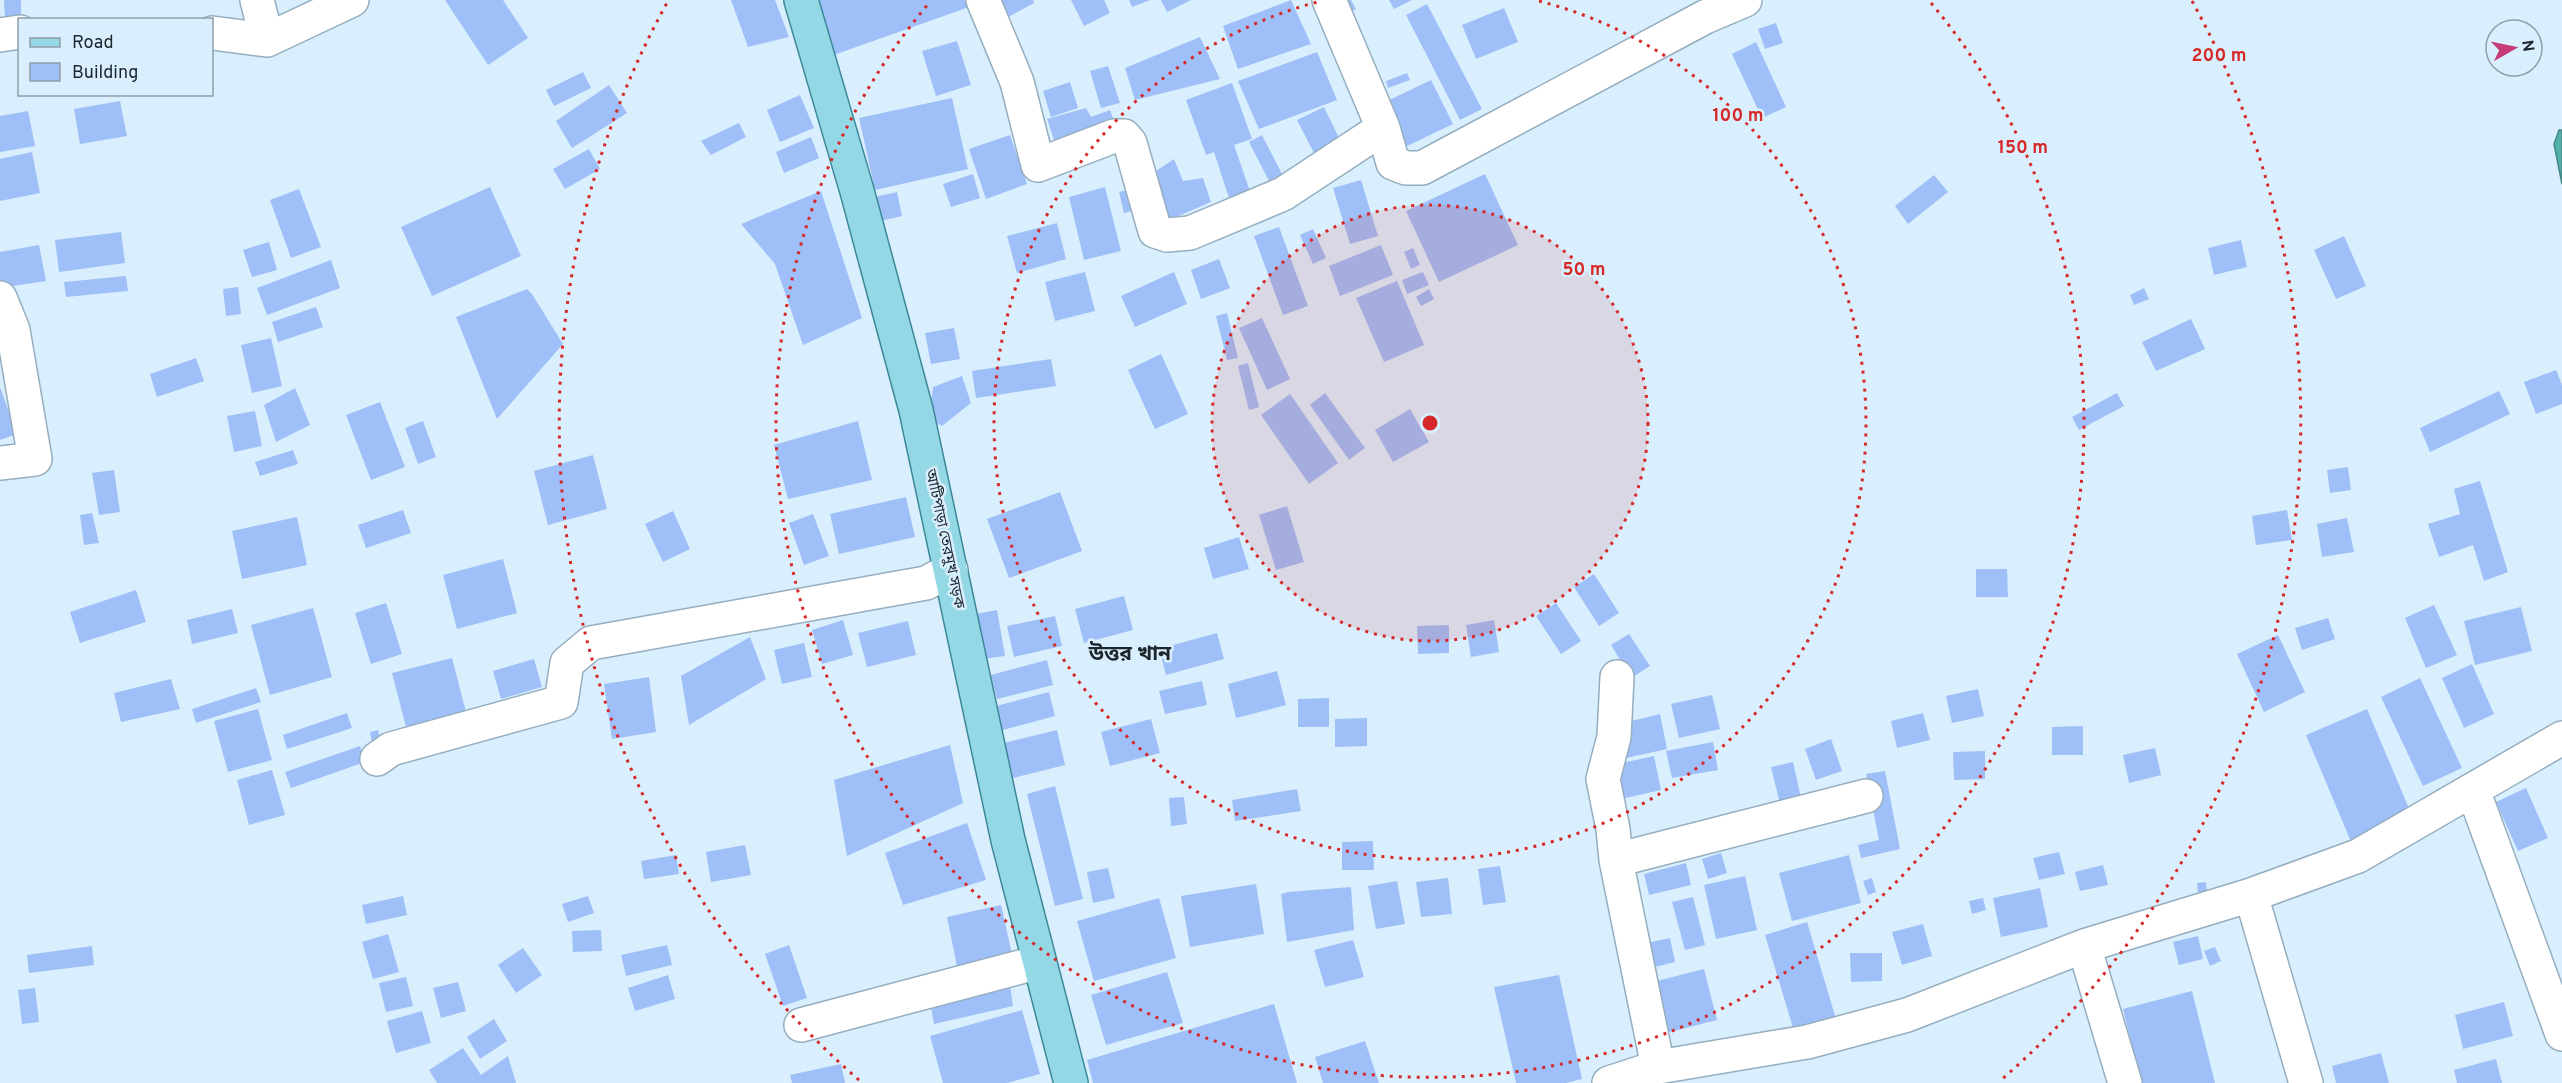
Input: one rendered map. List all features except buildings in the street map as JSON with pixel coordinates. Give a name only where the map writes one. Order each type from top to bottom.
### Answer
[{"type":"main road","name":"আটিপাড়া তেরমুখ সড়ক","points":[[801,0],[857,190],[913,398],[1008,840],[1071,1083]]},
{"type":"street","points":[[258,0],[267,40]]},
{"type":"street","points":[[213,33],[267,40],[352,0]]},
{"type":"street","points":[[983,0],[1017,82],[1038,165],[1114,136],[1124,136],[1130,143],[1155,231],[1167,235],[1190,233],[1283,194],[1383,128]]},
{"type":"street","points":[[1329,0],[1383,128],[1393,163],[1406,168],[1422,168],[1705,17],[1744,0]]},
{"type":"street","points":[[0,35],[18,32]]},
{"type":"street","points":[[0,298],[13,330],[35,459],[0,463]]},
{"type":"street","points":[[377,759],[391,749],[561,702],[567,663],[591,643],[926,583],[951,570]]},
{"type":"street","points":[[1617,677],[1614,737],[1604,779],[1616,860],[1658,1067]]},
{"type":"street","points":[[1609,1083],[1658,1067],[1807,1042],[1907,1016],[2084,946],[2251,895],[2358,856],[2562,738]]},
{"type":"street","points":[[2473,790],[2562,1035]]},
{"type":"street","points":[[1616,860],[1866,796]]},
{"type":"street","points":[[2251,895],[2306,1083]]},
{"type":"street","points":[[2084,946],[2125,1083]]},
{"type":"street","points":[[801,1025],[1039,962]]},
{"type":"shaded area","points":[[2559,130],[2562,130],[2562,184],[2554,144]]},
{"type":"district","name":"উত্তর খান","points":[[1130,654]]}]
